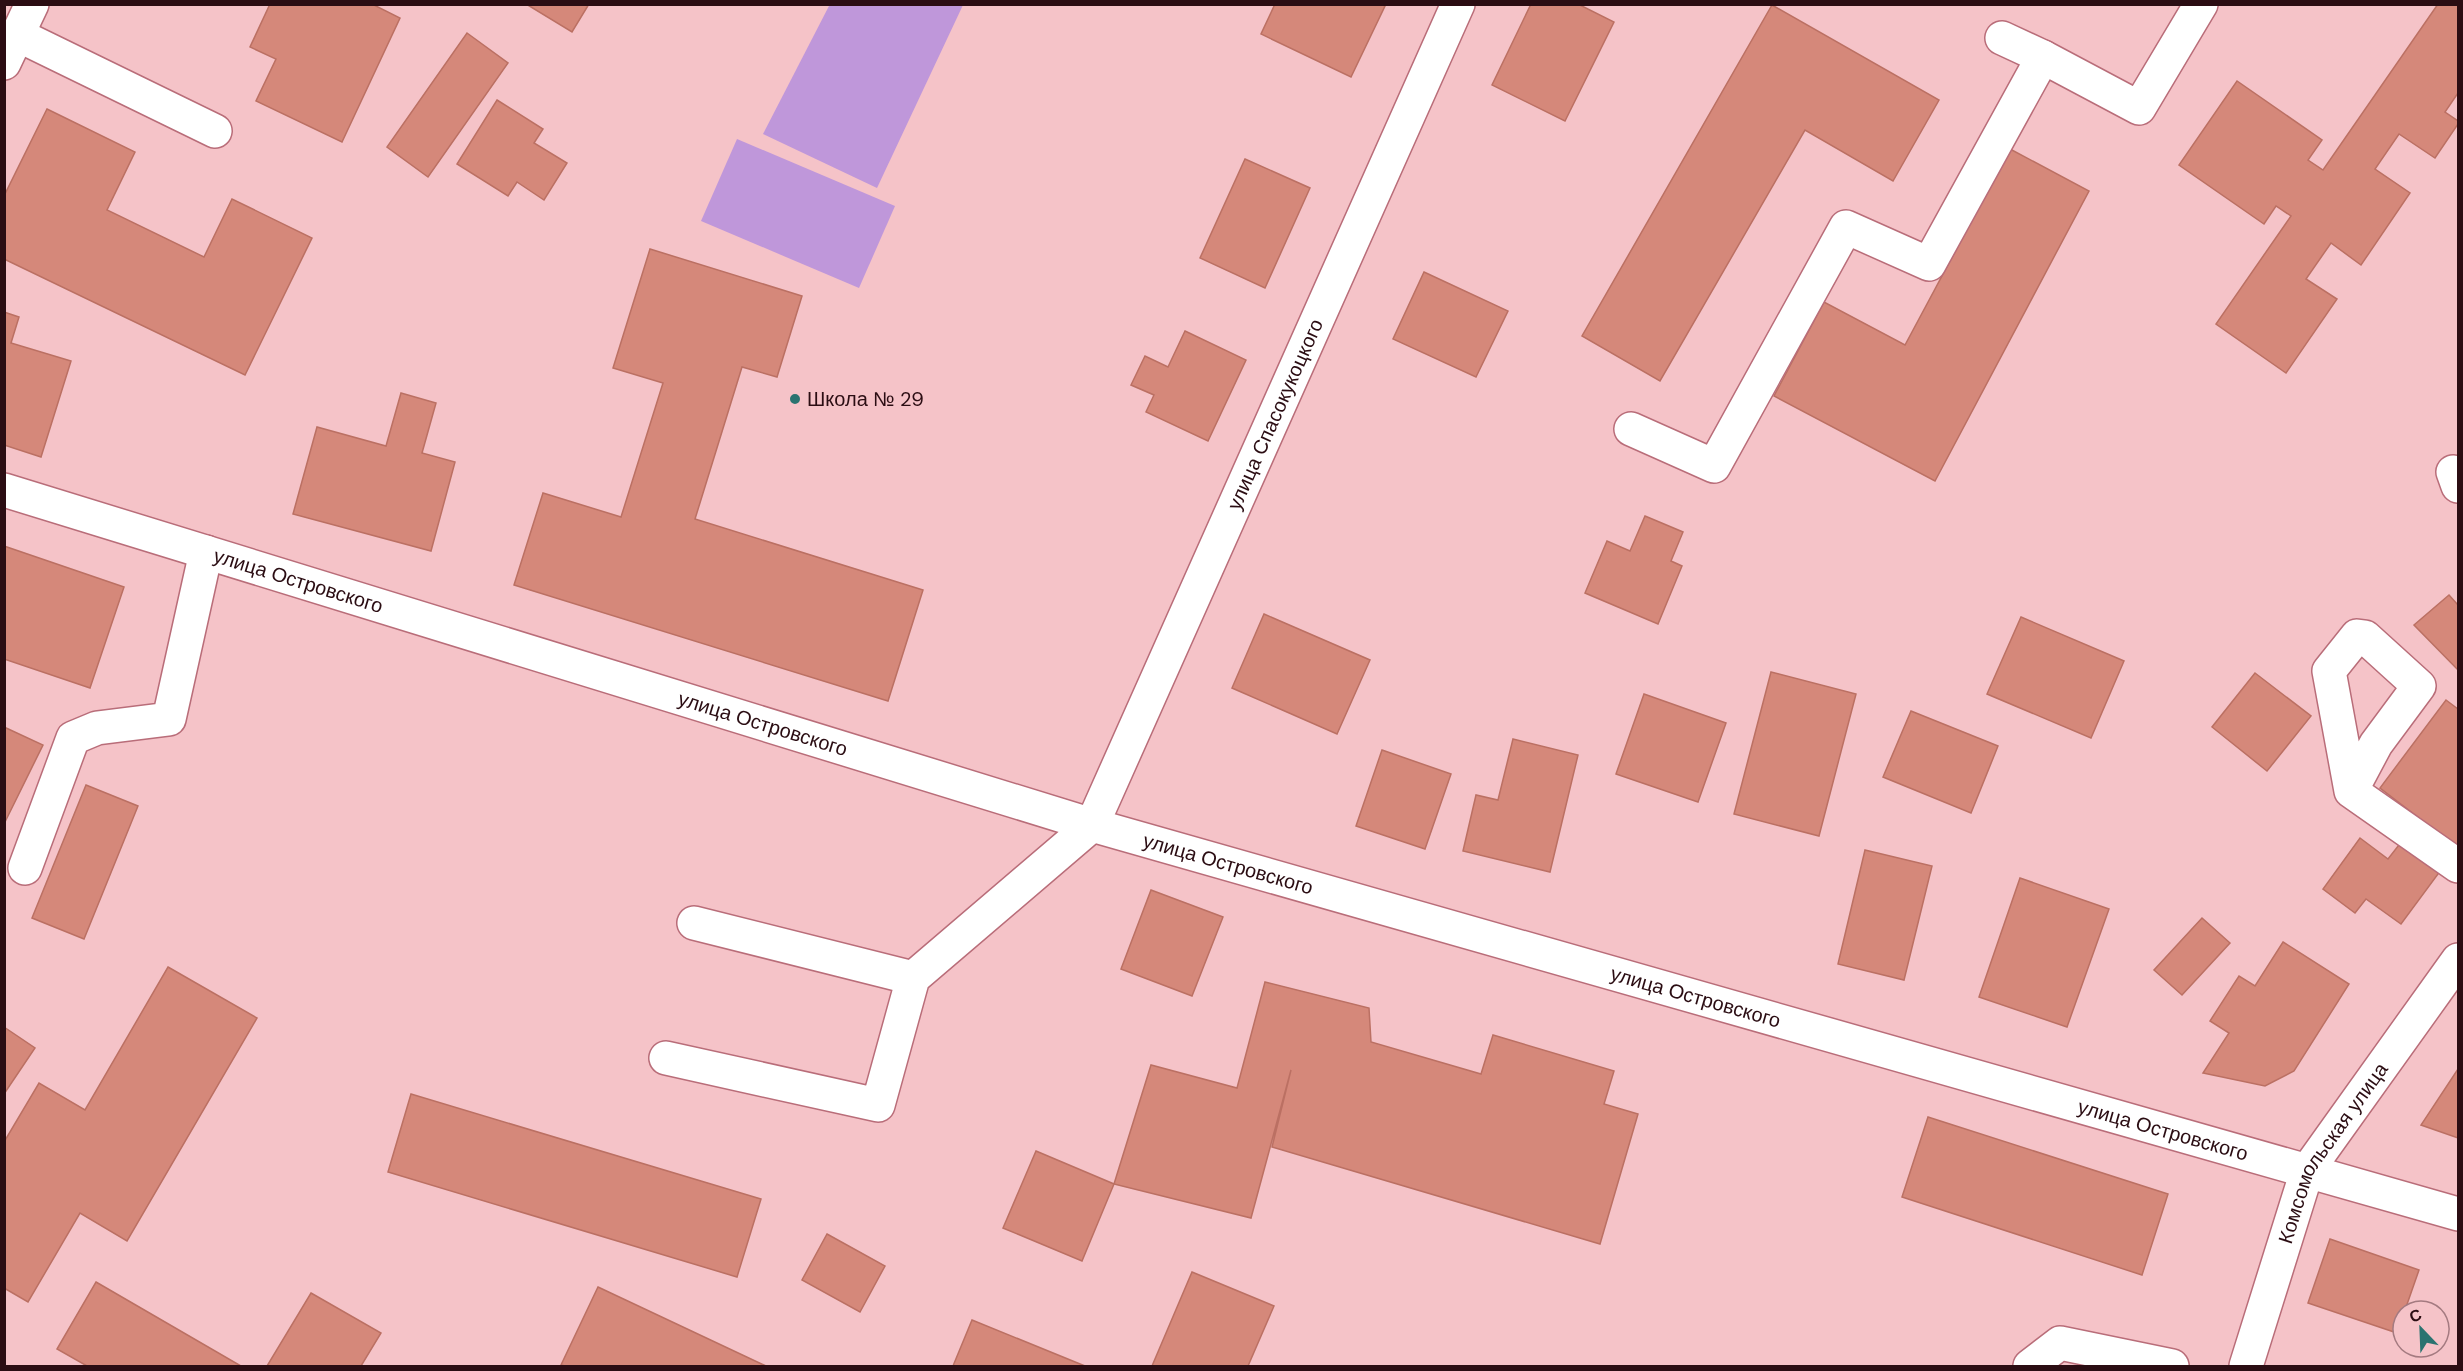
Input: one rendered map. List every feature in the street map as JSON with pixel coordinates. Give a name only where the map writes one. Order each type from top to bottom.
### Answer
[{"type":"main road","points":[[32,4],[11,49],[215,131]]},
{"type":"main road","name":"улица Спасокукоцкого","points":[[1092,825],[1458,4]]},
{"type":"main road","points":[[2002,38],[2139,108],[2201,4]]},
{"type":"main road","points":[[1631,429],[1714,466],[1846,227],[1929,264],[2043,57]]},
{"type":"main road","name":"улица Островского","points":[[4,490],[1092,825],[2458,1214]]},
{"type":"main road","points":[[25,868],[73,738],[97,728],[169,719],[207,552]]},
{"type":"main road","points":[[2351,791],[2458,866]]},
{"type":"main road","points":[[666,1058],[878,1105],[913,978],[1092,825]]},
{"type":"main road","points":[[694,923],[913,978]]},
{"type":"main road","name":"Комсомольская улица","points":[[2246,1366],[2307,1171],[2458,960]]},
{"type":"main road","points":[[2030,1366],[2060,1343],[2172,1366]]},
{"type":"shaded area","points":[[830,4],[963,5],[877,188],[763,134]]},
{"type":"shaded area","points":[[737,139],[895,206],[859,288],[701,221]]},
{"type":"building","points":[[270,4],[372,4],[400,18],[342,142],[256,101],[276,59],[250,47]]},
{"type":"building","points":[[526,4],[589,4],[572,32]]},
{"type":"building","points":[[1275,4],[1381,4],[1385,6],[1351,77],[1261,34]]},
{"type":"building","points":[[1531,4],[1578,4],[1614,22],[1565,121],[1492,85]]},
{"type":"building","points":[[2438,4],[2458,4],[2458,93],[2445,112],[2458,121],[2458,124],[2435,158],[2399,134],[2375,169],[2410,193],[2361,265],[2331,243],[2306,279],[2337,299],[2286,373],[2216,324],[2291,216],[2276,206],[2264,224],[2179,165],[2237,81],[2322,140],[2308,160],[2323,170]]},
{"type":"building","points":[[1772,5],[1939,100],[1893,181],[1805,130],[1660,381],[1582,336]]},
{"type":"building","points":[[467,33],[508,63],[428,177],[387,147]]},
{"type":"building","points":[[497,100],[543,129],[534,143],[567,163],[544,200],[517,182],[508,196],[457,164]]},
{"type":"building","points":[[47,109],[135,152],[107,210],[204,257],[232,199],[312,238],[245,375],[4,259],[4,196]]},
{"type":"building","points":[[2010,149],[2089,191],[1935,481],[1774,396],[1824,302],[1905,345]]},
{"type":"building","points":[[1245,159],[1310,188],[1265,288],[1200,258]]},
{"type":"building","points":[[650,249],[802,296],[777,377],[742,367],[695,519],[923,590],[888,701],[514,585],[543,493],[621,517],[663,383],[613,368]]},
{"type":"building","points":[[1424,272],[1508,311],[1476,377],[1393,339]]},
{"type":"building","points":[[4,312],[19,317],[11,343],[71,361],[41,457],[4,445]]},
{"type":"building","points":[[1185,331],[1246,360],[1208,441],[1146,412],[1154,395],[1131,385],[1145,356],[1168,367]]},
{"type":"building","points":[[401,393],[436,403],[422,453],[455,462],[431,551],[293,514],[317,427],[386,446]]},
{"type":"building","points":[[1645,516],[1683,532],[1671,561],[1682,566],[1658,624],[1585,593],[1607,541],[1630,551]]},
{"type":"building","points":[[4,546],[124,587],[90,688],[4,659]]},
{"type":"building","points":[[2449,595],[2458,605],[2458,670],[2414,625]]},
{"type":"building","points":[[1264,614],[1370,660],[1337,734],[1232,688]]},
{"type":"building","points":[[2021,617],[2124,661],[2091,738],[1987,694]]},
{"type":"building","points":[[1771,672],[1856,694],[1819,836],[1734,814]]},
{"type":"building","points":[[2255,673],[2311,716],[2267,771],[2212,727]]},
{"type":"building","points":[[1644,694],[1726,723],[1698,802],[1616,774]]},
{"type":"building","points":[[2446,700],[2458,709],[2458,848],[2380,788]]},
{"type":"building","points":[[1911,711],[1998,746],[1971,813],[1883,777]]},
{"type":"building","points":[[4,727],[43,745],[4,824]]},
{"type":"building","points":[[1513,739],[1578,755],[1550,872],[1463,851],[1476,795],[1498,800]]},
{"type":"building","points":[[1382,750],[1451,774],[1425,849],[1356,826]]},
{"type":"building","points":[[86,785],[138,806],[84,939],[32,918]]},
{"type":"building","points":[[2360,838],[2388,859],[2402,841],[2441,870],[2401,924],[2366,899],[2355,913],[2323,889]]},
{"type":"building","points":[[1865,850],[1932,866],[1904,980],[1838,964]]},
{"type":"building","points":[[2020,878],[2109,909],[2067,1027],[1979,997]]},
{"type":"building","points":[[1151,890],[1223,917],[1192,996],[1121,969]]},
{"type":"building","points":[[2202,918],[2230,943],[2182,995],[2154,970]]},
{"type":"building","points":[[2283,942],[2349,984],[2294,1071],[2265,1086],[2203,1073],[2229,1033],[2210,1021],[2239,976],[2255,986]]},
{"type":"building","points":[[168,967],[257,1018],[127,1241],[80,1213],[28,1302],[4,1288],[4,1142],[39,1083],[85,1110]]},
{"type":"building","points":[[1265,982],[1369,1008],[1371,1042],[1481,1074],[1493,1035],[1614,1071],[1604,1104],[1638,1114],[1600,1244],[1272,1147],[1291,1070],[1251,1218],[1114,1184],[1151,1065],[1237,1088]]},
{"type":"building","points":[[4,1027],[35,1048],[4,1094]]},
{"type":"building","points":[[2458,1069],[2458,1138],[2421,1125]]},
{"type":"building","points":[[411,1094],[761,1199],[737,1277],[388,1172]]},
{"type":"building","points":[[1928,1117],[2168,1194],[2142,1275],[1902,1197]]},
{"type":"building","points":[[1036,1151],[1114,1184],[1082,1261],[1003,1228]]},
{"type":"building","points":[[827,1234],[885,1266],[860,1312],[802,1280]]},
{"type":"building","points":[[2330,1239],[2419,1270],[2409,1299],[2391,1299],[2391,1331],[2308,1303]]},
{"type":"building","points":[[1192,1272],[1274,1306],[1248,1366],[1152,1366]]},
{"type":"building","points":[[96,1282],[241,1366],[87,1366],[57,1349]]},
{"type":"building","points":[[598,1287],[766,1366],[561,1365]]},
{"type":"building","points":[[311,1293],[381,1333],[361,1366],[267,1366]]},
{"type":"building","points":[[972,1320],[1085,1366],[953,1366]]},
{"type":"place","name":"Школа № 29","points":[[795,399]]}]
